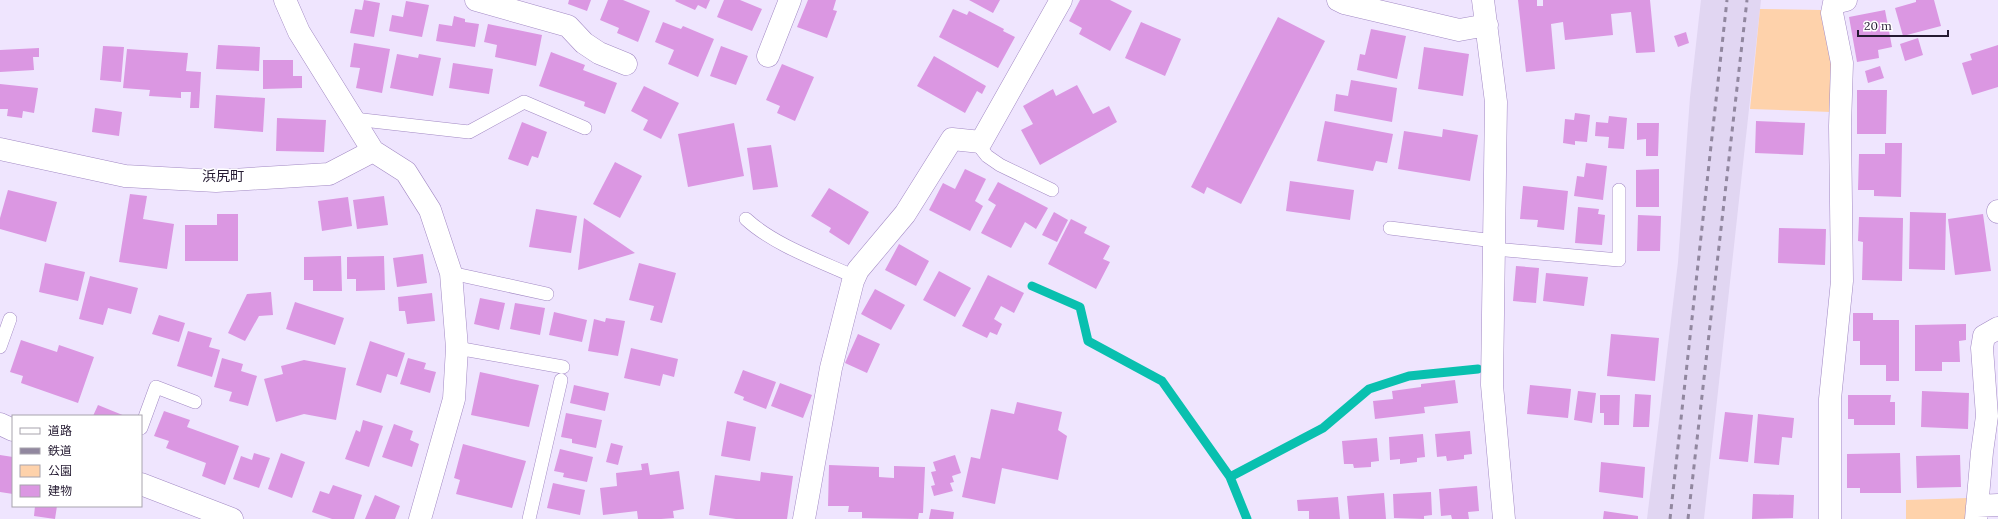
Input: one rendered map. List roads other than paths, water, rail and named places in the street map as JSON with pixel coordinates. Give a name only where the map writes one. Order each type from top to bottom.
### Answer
[{"type":"street","points":[[476,0],[568,26],[584,43],[599,53],[626,64]]},
{"type":"street","points":[[768,56],[790,0]]},
{"type":"street","points":[[804,519],[831,368],[858,270],[904,214],[952,139],[981,142],[1062,0]]},
{"type":"street","points":[[1338,0],[1344,3],[1459,30],[1486,25]]},
{"type":"street","points":[[1483,0],[1496,102],[1492,385],[1504,519]]},
{"type":"street","points":[[1830,519],[1830,399],[1842,281],[1840,126],[1842,63],[1832,13],[1834,3],[1846,0]]},
{"type":"street","points":[[292,2],[299,32],[373,151],[406,172],[430,210],[451,273],[457,348],[454,399],[420,519]]},
{"type":"street","points":[[0,149],[125,176],[216,181],[329,174],[373,151]]},
{"type":"street","points":[[1984,510],[1982,452],[1987,416],[1982,348],[1984,336],[1998,328]]},
{"type":"street","points":[[0,424],[12,430]]},
{"type":"street","points":[[142,484],[232,519]]},
{"type":"lane","points":[[354,119],[469,132],[524,102],[585,128]]},
{"type":"lane","points":[[976,142],[987,156],[1000,165],[1052,190]]},
{"type":"lane","points":[[1390,228],[1494,245],[1619,260],[1619,190]]},
{"type":"lane","points":[[746,219],[758,230],[774,240],[855,278]]},
{"type":"lane","points":[[451,273],[547,294]]},
{"type":"lane","points":[[0,347],[10,319]]},
{"type":"lane","points":[[457,348],[563,367]]},
{"type":"lane","points":[[529,519],[561,380]]},
{"type":"lane","points":[[142,425],[156,387],[195,402]]},
{"type":"waterway","points":[[1032,286],[1080,307],[1088,341],[1162,381],[1230,477],[1247,519]]},
{"type":"waterway","points":[[1230,477],[1323,428],[1369,389],[1409,376],[1478,369]]},
{"type":"railway","points":[[1670,519],[1727,0]]},
{"type":"railway","points":[[1688,519],[1747,0]]},
{"type":"district","name":"浜尻町","points":[[223,176]]}]
